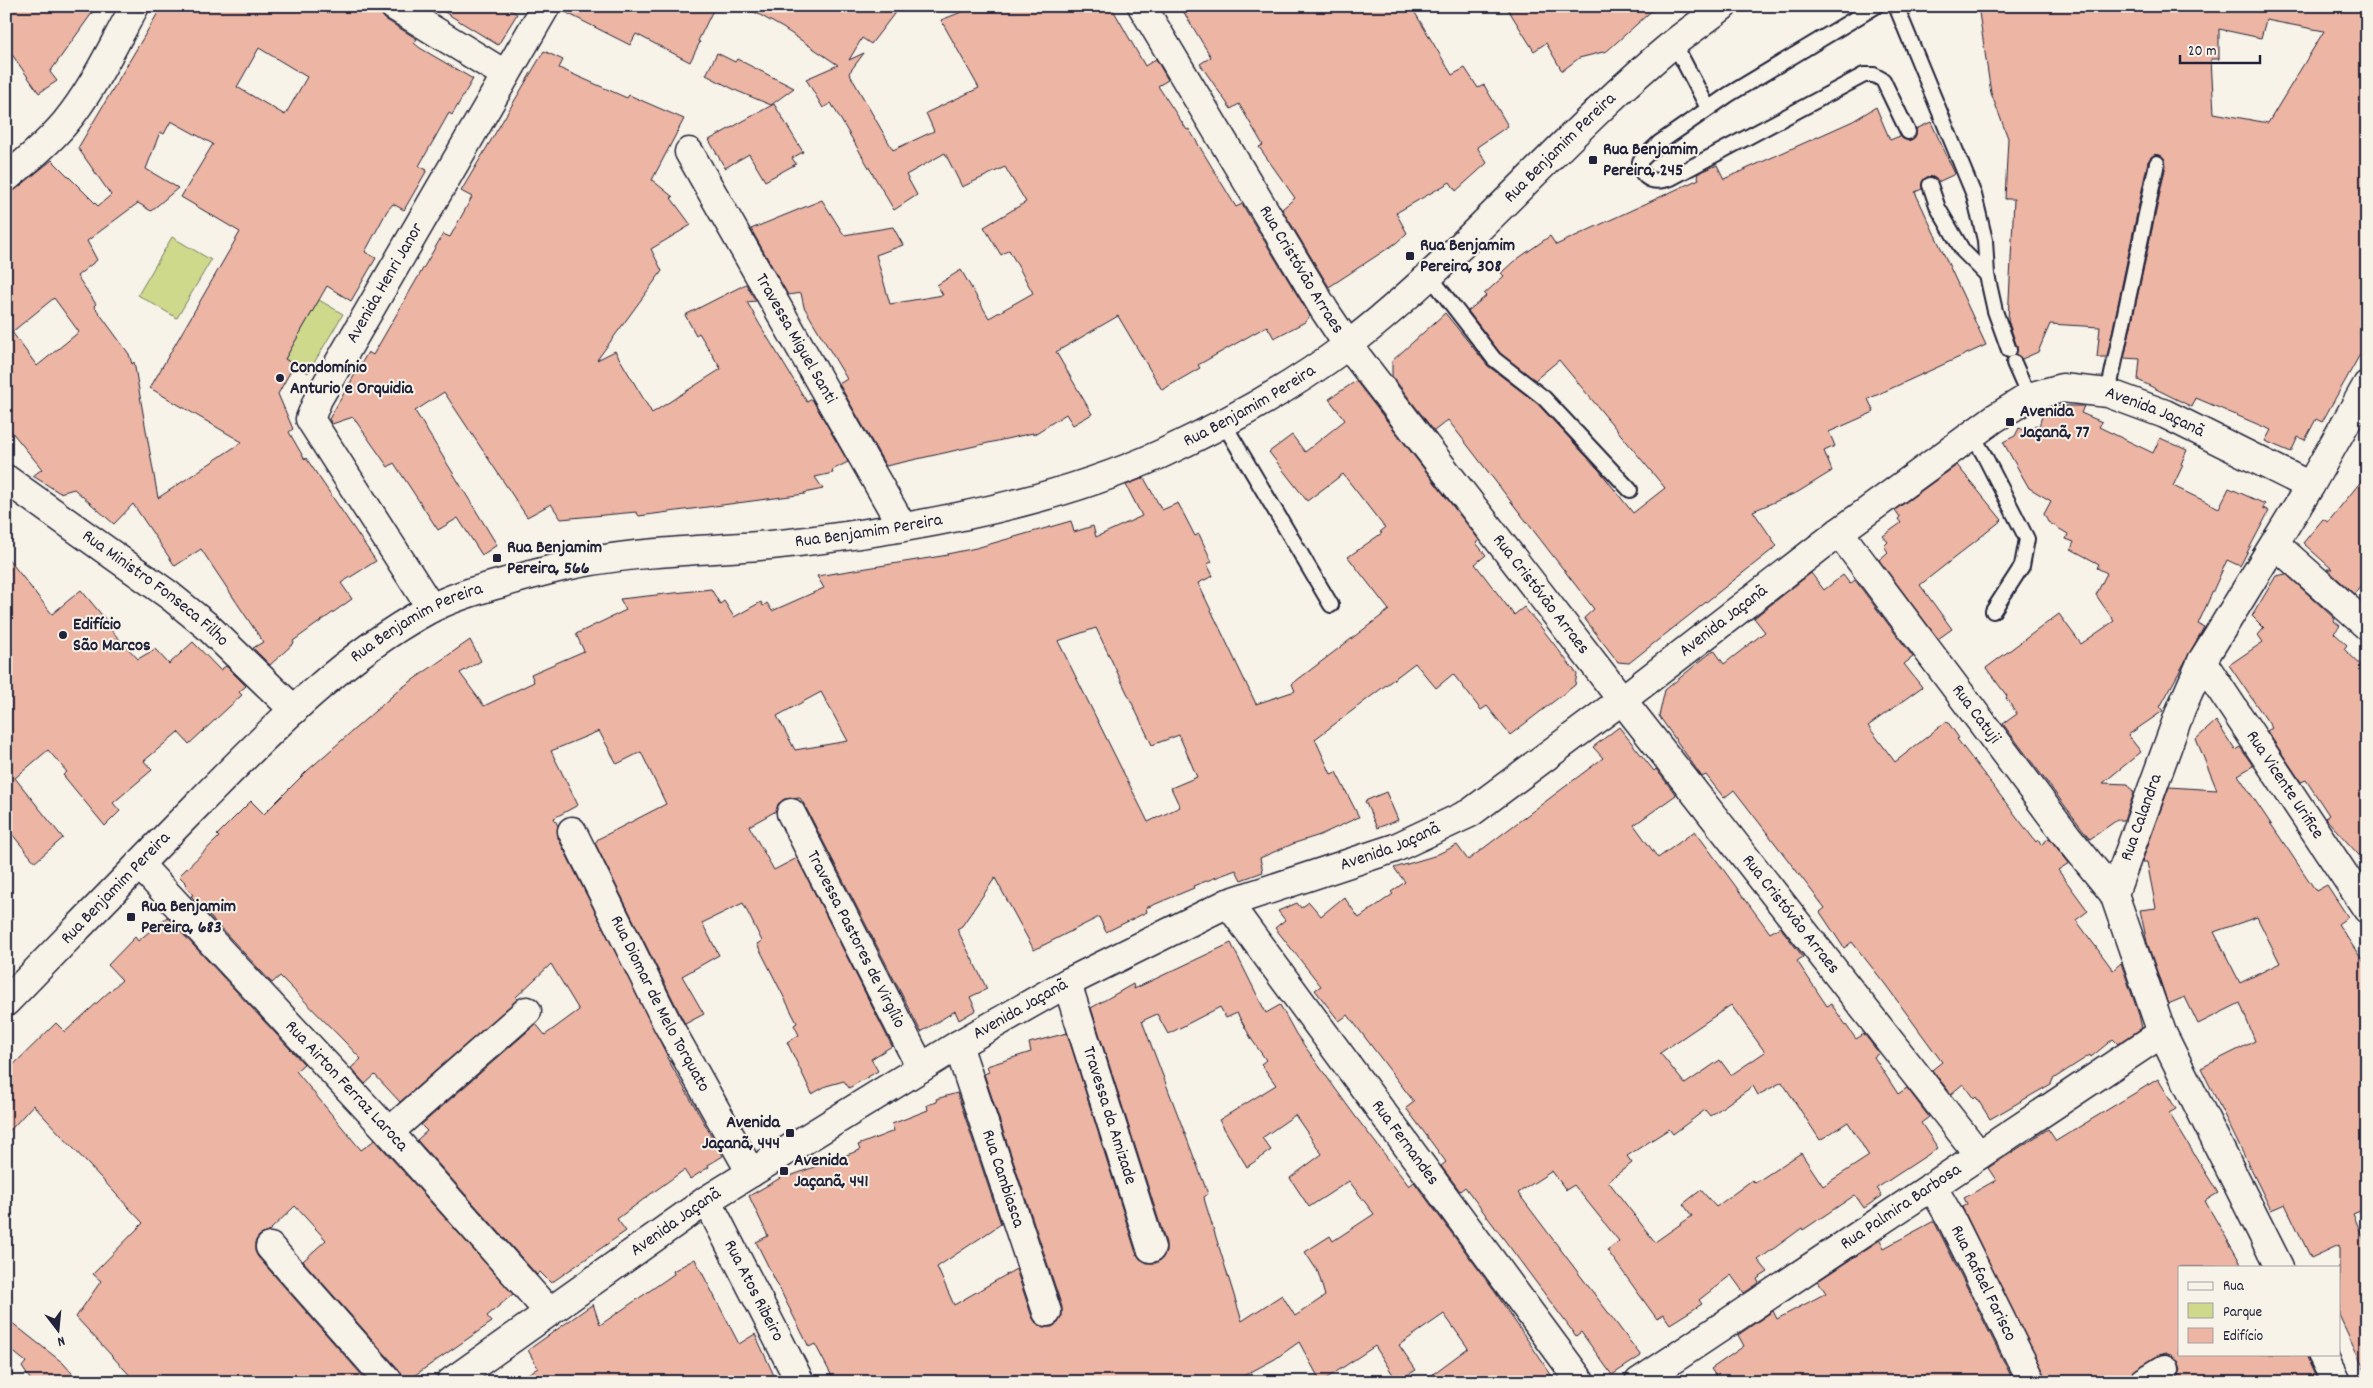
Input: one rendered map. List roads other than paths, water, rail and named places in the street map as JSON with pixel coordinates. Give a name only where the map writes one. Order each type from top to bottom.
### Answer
[{"type":"street","points":[[6,178],[35,154],[66,122],[99,70],[135,6]]},
{"type":"street","points":[[394,6],[506,75]]},
{"type":"street","name":"Avenida Henri Janor","points":[[431,608],[310,419],[318,399],[546,6]]},
{"type":"street","name":"Rua Cristóvão Arraes","points":[[1142,6],[1325,311],[1348,345],[1622,700],[1979,1155]]},
{"type":"street","name":"Rua Benjamim Pereira","points":[[6,1002],[139,864],[294,710],[362,653],[431,608],[482,589],[542,572],[590,562],[832,538],[1005,506],[1086,482],[1155,457],[1224,424],[1321,365],[1348,345],[1429,275],[1499,210],[1610,101],[1674,43],[1723,6]]},
{"type":"street","name":"Travessa Miguel Santi","points":[[689,152],[902,526]]},
{"type":"street","name":"Rua Calandra","points":[[2114,894],[2181,709],[2202,661],[2310,486],[2367,385]]},
{"type":"street","name":"Avenida Jaçanã","points":[[451,1382],[707,1200],[958,1045],[1067,983],[1228,904],[1395,848],[1470,813],[1622,700],[1839,532],[1972,435],[2029,397],[2062,388],[2108,393],[2165,414],[2310,486]]},
{"type":"street","name":"Rua Ministro Fonseca Filho","points":[[6,479],[169,595],[207,626],[294,710]]},
{"type":"street","name":"Rua Catuji","points":[[1839,532],[2067,836],[2114,894]]},
{"type":"street","points":[[2275,544],[2367,626]]},
{"type":"street","name":"Rua Vicente Urifice","points":[[2202,661],[2367,909]]},
{"type":"street","name":"Travessa Pastores de Virgílio","points":[[791,813],[920,1068]]},
{"type":"street","name":"Rua Diomar de Melo Torquato","points":[[572,831],[668,1023],[751,1173]]},
{"type":"street","name":"Rua Airton Ferraz Laroca","points":[[139,864],[389,1132],[549,1312]]},
{"type":"street","points":[[2114,894],[2162,1033],[2278,1266]]},
{"type":"street","name":"Rua Fernandes","points":[[1228,904],[1581,1382]]},
{"type":"street","name":"Travessa da Amizade","points":[[1067,983],[1151,1248]]},
{"type":"street","points":[[389,1132],[527,1011]]},
{"type":"street","name":"Rua Palmira Barbosa","points":[[1639,1382],[2162,1033]]},
{"type":"street","name":"Rua Cambiasca","points":[[958,1045],[1047,1312]]},
{"type":"street","name":"Rua Rafael Farisco","points":[[1932,1186],[1952,1219],[2032,1382]]},
{"type":"street","name":"Rua Atos Ribeiro","points":[[707,1200],[800,1382]]},
{"type":"street","points":[[270,1247],[390,1382]]},
{"type":"street","points":[[2323,1356],[2336,1382]]},
{"type":"lane","points":[[1876,6],[1708,108],[1646,154],[1640,160],[1640,168],[1648,179],[1662,181],[1864,75],[1874,75],[1883,80],[1908,132]]},
{"type":"lane","points":[[1896,6],[1974,195],[1985,240],[1988,276],[1995,310],[2029,397]]},
{"type":"lane","points":[[1674,43],[1708,108]]},
{"type":"lane","points":[[2108,393],[2157,164]]},
{"type":"lane","points":[[1930,185],[1938,208],[1962,250],[1988,276]]},
{"type":"lane","points":[[1429,275],[1494,359],[1544,398],[1630,490]]},
{"type":"lane","points":[[1224,424],[1331,605]]},
{"type":"lane","points":[[1972,435],[2028,539],[2022,566],[1993,611]]},
{"type":"place","name":"Rua Benjamim Pereira, 245","points":[[1593,160]]},
{"type":"place","name":"Rua Benjamim Pereira, 308","points":[[1410,256]]},
{"type":"place","name":"Condomínio Anturio e Orquidia","points":[[280,378]]},
{"type":"place","name":"Avenida Jaçanã, 77","points":[[2010,422]]},
{"type":"place","name":"Rua Benjamim Pereira, 566","points":[[497,558]]},
{"type":"place","name":"Edifício São Marcos","points":[[63,635]]},
{"type":"place","name":"Rua Benjamim Pereira, 683","points":[[131,917]]},
{"type":"place","name":"Avenida Jaçanã, 444","points":[[790,1133]]},
{"type":"place","name":"Avenida Jaçanã, 441","points":[[784,1171]]}]
